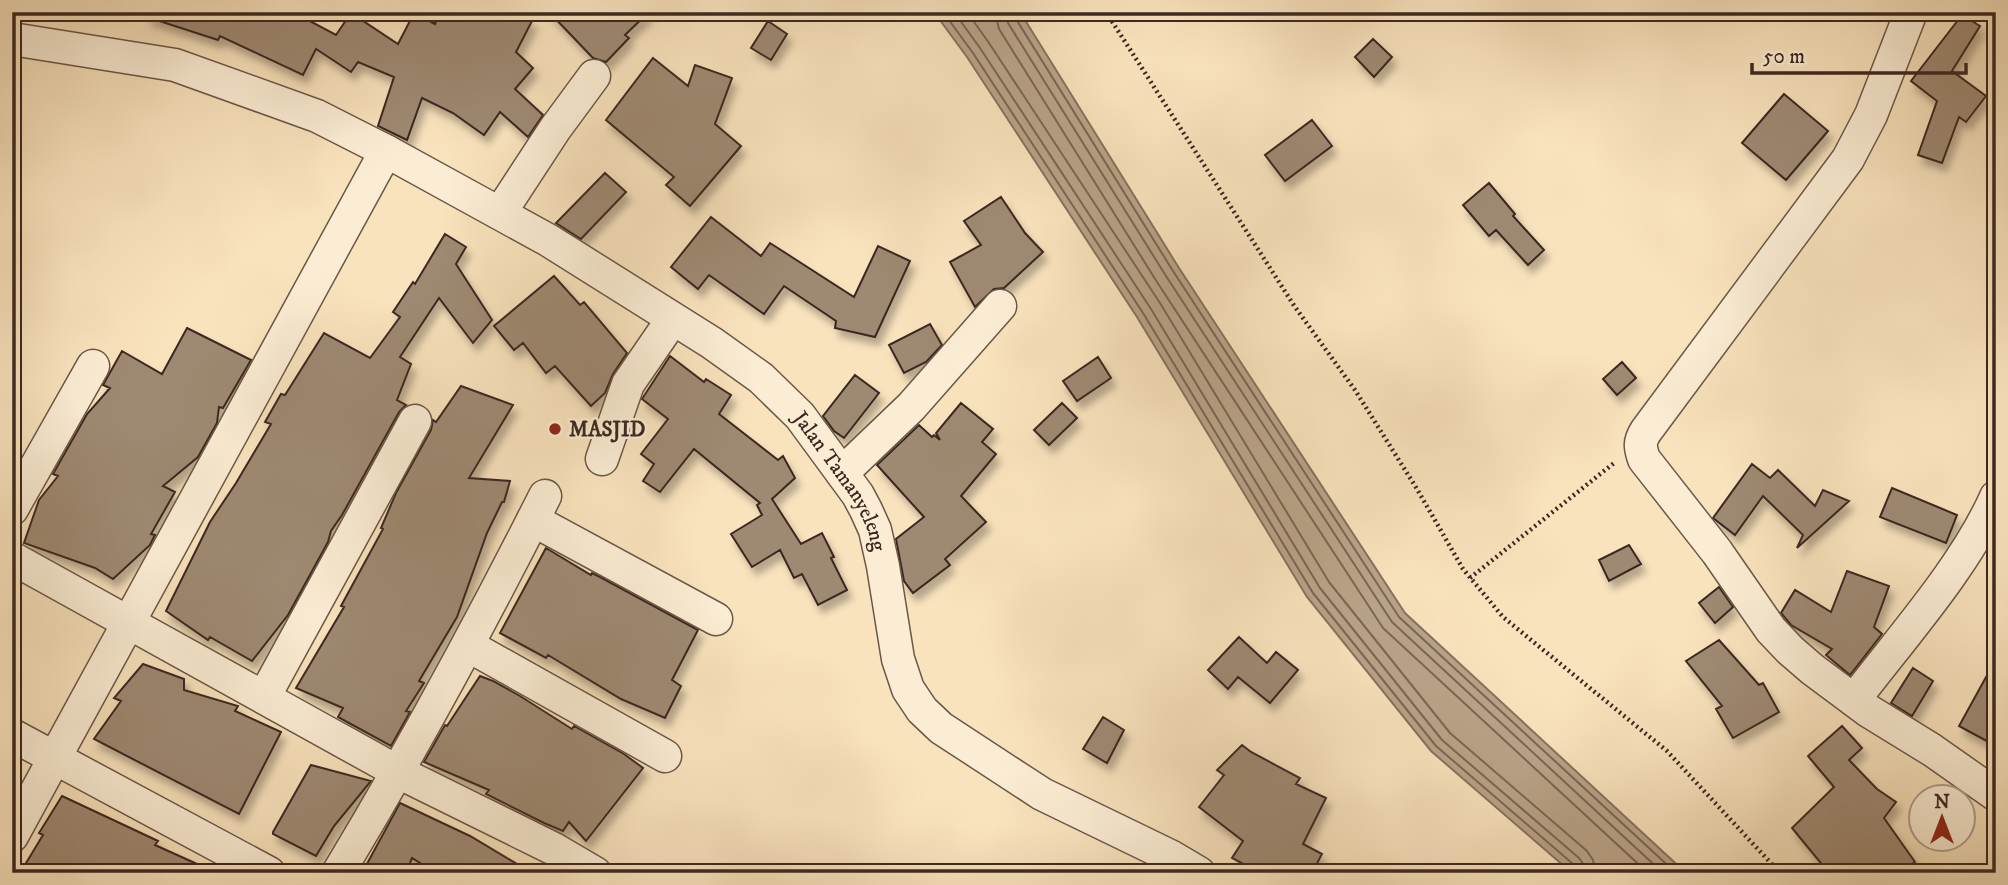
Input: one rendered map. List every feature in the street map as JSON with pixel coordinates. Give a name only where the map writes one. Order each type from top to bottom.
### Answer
[{"type":"street","points":[[1911,12],[1871,115],[1848,159],[1640,440],[1644,459],[1717,552],[1771,630],[1812,669],[1854,700],[1996,795]]},
{"type":"street","name":"Jalan Tamanyeleng","points":[[12,40],[59,45],[175,65],[317,116],[386,150],[548,240],[712,343],[761,378],[800,416],[858,495],[875,530],[898,659],[908,689],[922,710],[941,728],[1042,793],[1199,873]]},
{"type":"street","points":[[500,213],[555,129],[594,76]]},
{"type":"street","points":[[12,836],[386,150]]},
{"type":"street","points":[[842,473],[911,407],[1000,306]]},
{"type":"street","points":[[602,459],[628,384],[672,320]]},
{"type":"street","points":[[12,509],[93,366]]},
{"type":"street","points":[[264,697],[415,421]]},
{"type":"street","points":[[1854,700],[1946,579],[1976,535],[1996,497]]},
{"type":"street","points":[[338,873],[469,646],[539,508],[716,618]]},
{"type":"street","points":[[12,558],[398,772],[554,849],[595,873]]},
{"type":"street","points":[[469,646],[665,756]]},
{"type":"street","points":[[12,734],[269,873]]},
{"type":"path","points":[[1106,12],[1295,307],[1355,390],[1470,578],[1503,617],[1667,751],[1780,873]]},
{"type":"path","points":[[1470,578],[1597,478],[1640,440]]},
{"type":"water","points":[[934,12],[1020,12],[1179,268],[1405,613],[1686,873],[1572,873],[1431,751],[1307,597],[1137,317],[967,57]]},
{"type":"building","points":[[148,12],[293,12],[336,35],[351,13],[398,44],[414,13],[435,24],[440,12],[515,12],[532,21],[516,52],[533,68],[515,89],[543,115],[528,137],[500,112],[484,135],[453,113],[422,98],[407,140],[378,126],[394,77],[358,62],[351,72],[316,49],[303,75],[220,36],[218,40],[147,17]]},
{"type":"building","points":[[549,12],[649,12],[625,35],[629,38],[606,62],[593,58]]},
{"type":"building","points":[[1962,15],[1980,26],[1952,71],[1986,96],[1966,122],[1959,117],[1942,163],[1918,155],[1937,101],[1911,81]]},
{"type":"building","points":[[768,21],[787,34],[771,60],[751,48]]},
{"type":"building","points":[[1373,39],[1392,57],[1374,77],[1355,57]]},
{"type":"building","points":[[653,58],[688,86],[695,65],[732,78],[715,124],[741,146],[690,206],[666,185],[674,177],[606,120]]},
{"type":"building","points":[[1784,94],[1828,131],[1786,180],[1742,143]]},
{"type":"building","points":[[1312,120],[1332,146],[1285,181],[1265,155]]},
{"type":"building","points":[[605,173],[626,192],[581,239],[556,223]]},
{"type":"building","points":[[1489,183],[1515,214],[1513,216],[1544,250],[1528,265],[1496,230],[1489,236],[1463,205]]},
{"type":"building","points":[[1001,197],[1025,233],[1043,252],[1004,288],[994,289],[975,307],[950,262],[981,245],[964,221]]},
{"type":"building","points":[[711,217],[761,256],[770,243],[854,297],[878,246],[910,261],[875,337],[835,328],[836,321],[784,286],[764,314],[709,275],[698,289],[671,267]]},
{"type":"building","points":[[445,234],[466,247],[456,264],[492,320],[473,343],[439,298],[400,357],[411,364],[397,400],[406,405],[399,412],[331,531],[328,542],[288,615],[252,661],[210,637],[208,640],[166,611],[210,522],[271,424],[265,422],[281,394],[285,395],[324,333],[370,358],[400,317],[393,312],[413,282],[415,284]]},
{"type":"building","points":[[554,276],[580,305],[584,302],[627,353],[613,374],[605,393],[591,406],[555,366],[546,373],[523,343],[514,350],[494,326]]},
{"type":"building","points":[[930,324],[942,345],[926,362],[904,373],[889,345]]},
{"type":"building","points":[[187,328],[251,360],[223,408],[219,407],[217,423],[198,457],[163,486],[175,492],[151,534],[155,535],[150,545],[113,579],[95,568],[24,543],[39,500],[58,476],[53,474],[87,414],[110,388],[103,385],[122,351],[162,374]]},
{"type":"building","points":[[670,356],[704,382],[706,379],[731,395],[719,414],[778,460],[783,456],[795,478],[772,499],[801,544],[822,533],[847,590],[818,605],[802,574],[794,578],[780,550],[752,567],[731,534],[762,515],[757,505],[760,503],[694,449],[660,492],[643,481],[654,464],[641,454],[668,419],[642,399]]},
{"type":"building","points":[[1098,357],[1111,378],[1077,401],[1063,381]]},
{"type":"building","points":[[1622,362],[1636,378],[1617,395],[1603,379]]},
{"type":"building","points":[[855,375],[879,393],[844,438],[834,431],[823,416]]},
{"type":"building","points":[[461,386],[513,405],[469,478],[510,481],[504,502],[487,533],[457,617],[419,681],[424,683],[406,711],[410,712],[391,746],[338,717],[343,708],[296,688],[344,607],[341,606],[383,529],[381,528],[396,493],[431,430],[433,420],[436,422]]},
{"type":"building","points":[[961,403],[993,429],[982,442],[996,454],[961,496],[986,522],[945,559],[950,565],[913,593],[904,581],[896,539],[924,517],[877,465],[919,425],[932,437],[934,435],[940,440],[936,433]]},
{"type":"building","points":[[1062,403],[1077,418],[1049,445],[1034,430]]},
{"type":"building","points":[[1752,464],[1770,478],[1778,470],[1815,506],[1823,490],[1849,501],[1797,548],[1803,535],[1763,496],[1735,535],[1713,518]]},
{"type":"building","points":[[1892,488],[1957,515],[1946,543],[1880,517]]},
{"type":"building","points":[[1629,545],[1641,564],[1609,581],[1599,560]]},
{"type":"building","points":[[546,548],[591,575],[592,573],[600,577],[698,630],[672,680],[681,686],[665,718],[621,699],[548,655],[546,658],[500,633]]},
{"type":"building","points":[[1847,571],[1889,586],[1874,627],[1882,634],[1850,675],[1826,655],[1832,649],[1791,625],[1781,613],[1795,590],[1831,612]]},
{"type":"building","points":[[1719,587],[1733,607],[1715,623],[1699,603]]},
{"type":"building","points":[[1239,637],[1267,663],[1276,652],[1298,670],[1270,703],[1238,677],[1228,689],[1208,670]]},
{"type":"building","points":[[1719,640],[1759,685],[1763,683],[1779,712],[1733,738],[1716,709],[1722,706],[1686,661]]},
{"type":"building","points":[[1996,659],[1996,746],[1959,726]]},
{"type":"building","points":[[143,664],[184,679],[184,690],[238,706],[235,711],[281,732],[239,814],[94,739],[121,701],[114,698]]},
{"type":"building","points":[[1913,668],[1933,681],[1912,716],[1891,703]]},
{"type":"building","points":[[480,676],[520,696],[572,729],[574,726],[624,754],[643,768],[586,841],[569,822],[563,831],[486,794],[489,790],[424,762],[445,725],[447,726]]},
{"type":"building","points":[[1103,717],[1124,730],[1107,763],[1083,749]]},
{"type":"building","points":[[1842,726],[1862,748],[1849,760],[1877,789],[1896,802],[1884,818],[1906,849],[1906,854],[1909,854],[1915,862],[1899,873],[1829,873],[1792,828],[1834,787],[1808,756]]},
{"type":"building","points":[[1242,745],[1300,778],[1296,784],[1326,798],[1303,844],[1322,854],[1312,873],[1260,873],[1232,858],[1243,841],[1199,807],[1224,775],[1217,770]]},
{"type":"building","points":[[311,765],[371,781],[334,826],[316,856],[273,834]]},
{"type":"building","points":[[62,796],[158,841],[155,845],[217,873],[20,873],[43,835],[39,833]]},
{"type":"building","points":[[400,803],[470,836],[532,873],[436,873],[412,858],[406,873],[362,873]]},
{"type":"place","name":"MASJID","points":[[555,429]]}]
